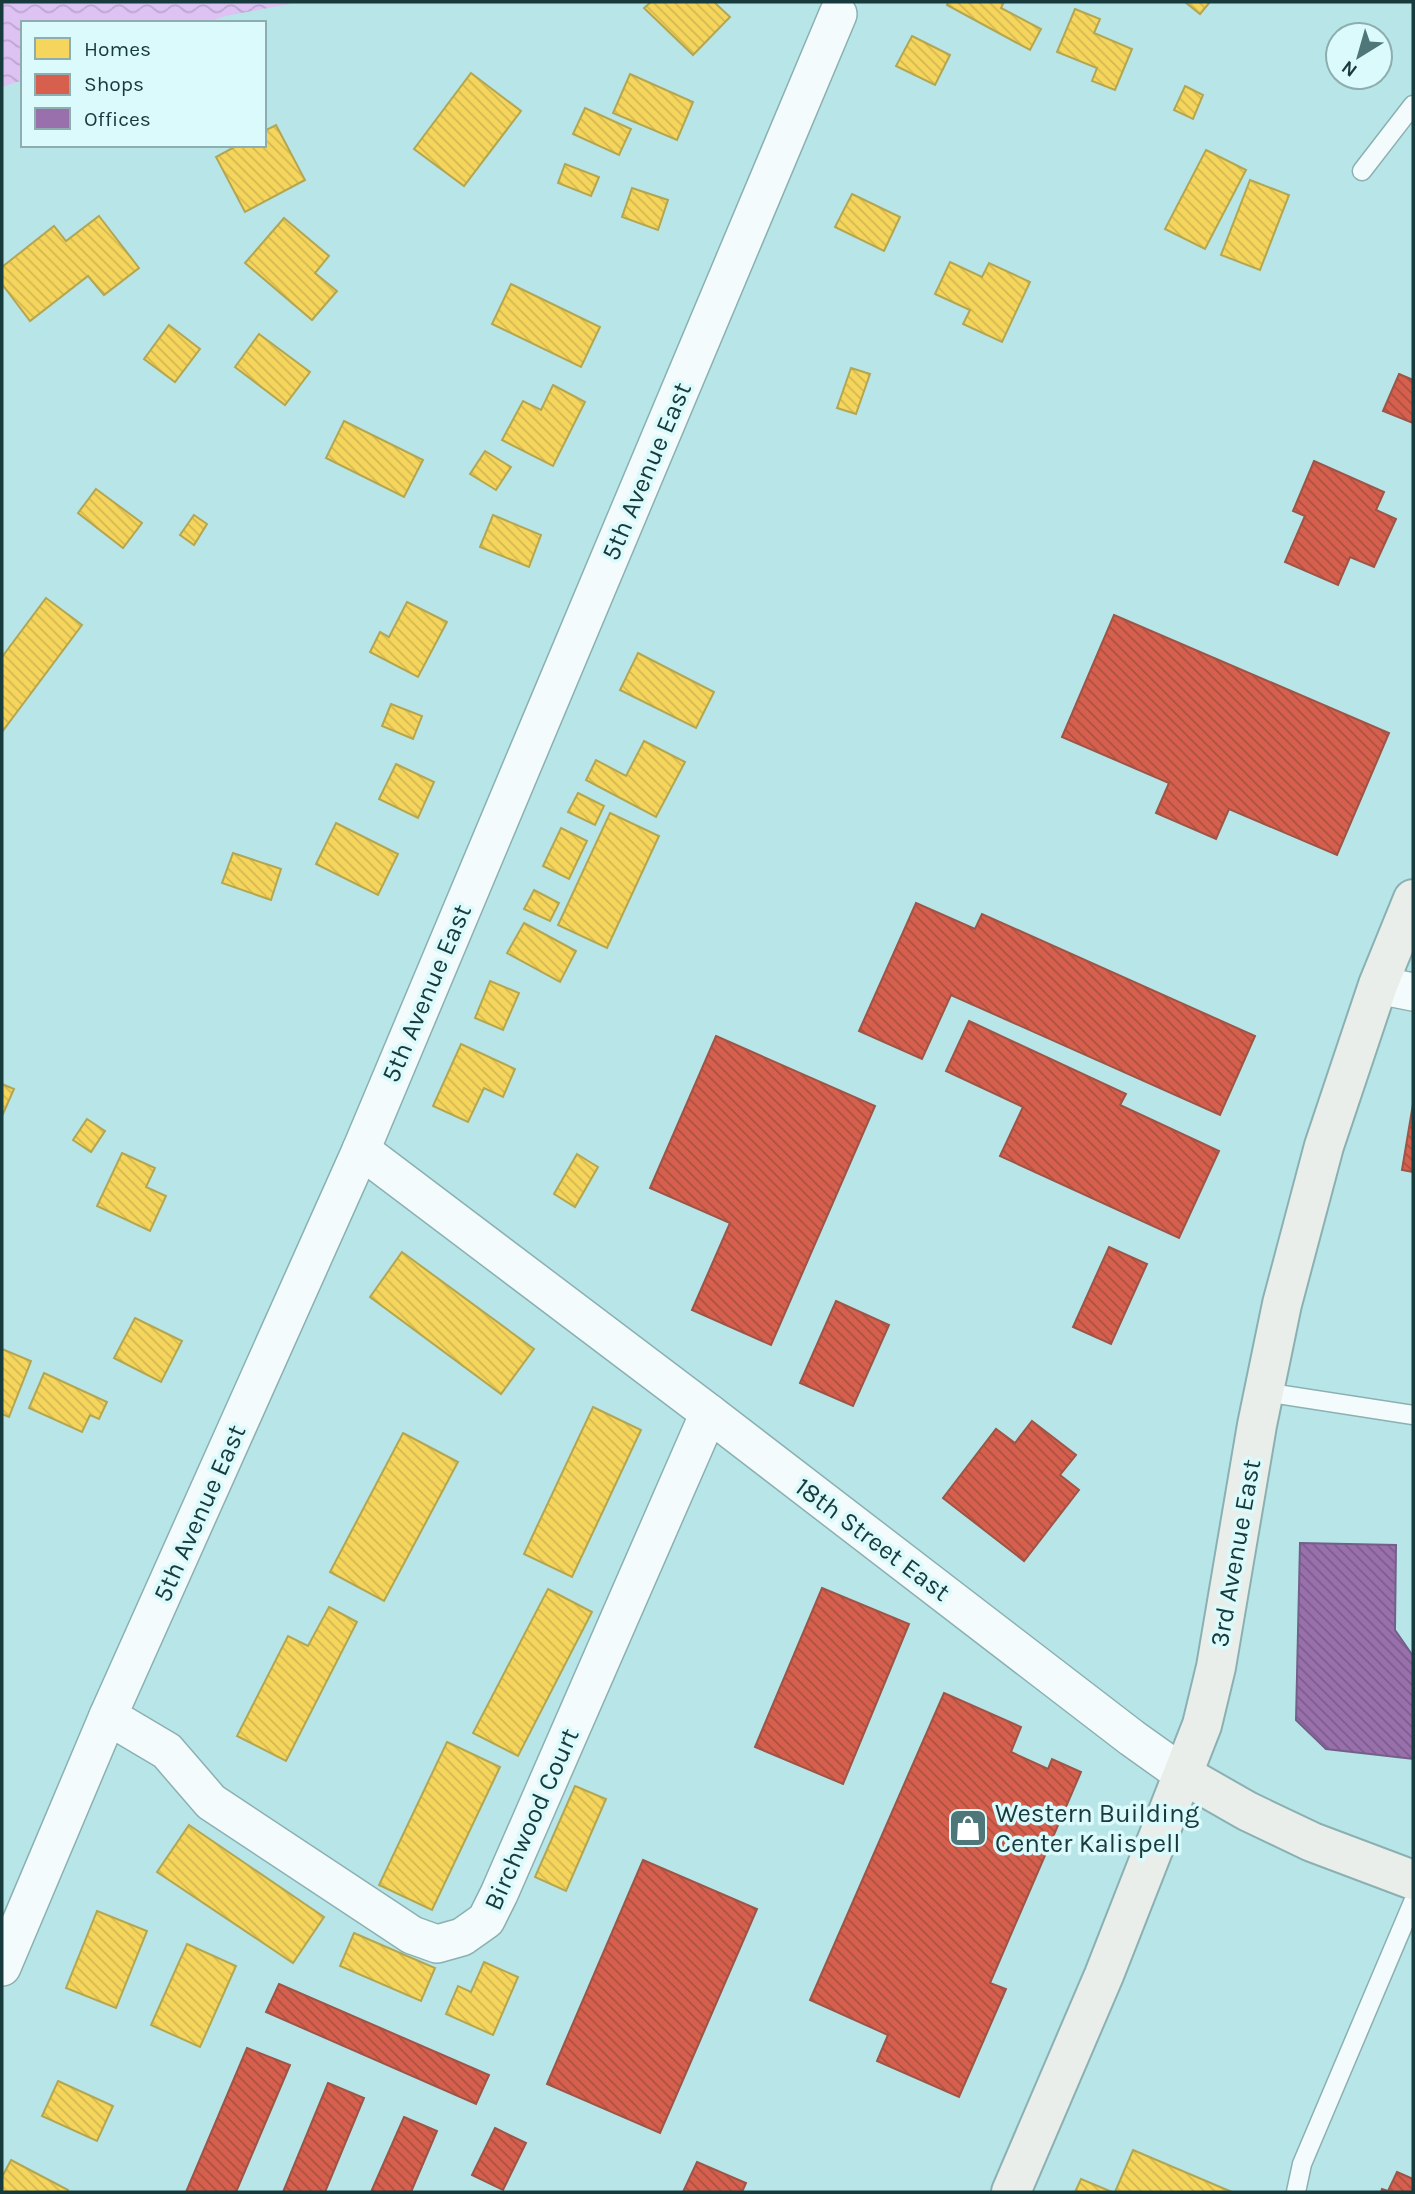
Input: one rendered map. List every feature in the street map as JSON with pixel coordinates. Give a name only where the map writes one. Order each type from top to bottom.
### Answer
[{"type":"street","name":"5th Avenue East","points":[[2,1968],[108,1716],[360,1150],[843,8]]},
{"type":"street","name":"3rd Avenue East","points":[[1011,2192],[1104,1975],[1202,1725],[1216,1667],[1282,1304],[1324,1146],[1395,988],[1413,899]]},
{"type":"street","name":"18th Street East","points":[[360,1150],[709,1413],[1122,1731],[1184,1775],[1247,1811],[1312,1842],[1413,1880]]},
{"type":"street","name":"Birchwood Court","points":[[108,1716],[167,1751],[211,1802],[412,1935],[437,1944],[462,1937],[486,1920],[499,1894],[709,1413]]},
{"type":"lane","points":[[1362,171],[1413,104]]},
{"type":"lane","points":[[1264,1392],[1413,1415]]},
{"type":"lane","points":[[1296,2192],[1302,2164],[1413,1902]]},
{"type":"water","points":[[2,2],[299,2],[211,21],[21,21],[21,81],[2,87]]},
{"type":"building: Homes","points":[[651,2],[714,2],[730,17],[693,55],[644,8]]},
{"type":"building: Homes","points":[[948,2],[1004,2],[1001,8],[1041,29],[1030,50],[947,5]]},
{"type":"building: Homes","points":[[1185,2],[1210,2],[1200,14]]},
{"type":"building: Homes","points":[[1075,9],[1100,19],[1094,33],[1132,49],[1115,90],[1092,81],[1097,68],[1057,52]]},
{"type":"building: Homes","points":[[912,36],[950,55],[935,85],[896,66]]},
{"type":"building: Homes","points":[[471,73],[521,111],[464,186],[414,149]]},
{"type":"building: Homes","points":[[630,74],[693,102],[677,140],[613,113]]},
{"type":"building: Homes","points":[[1185,86],[1203,95],[1193,119],[1174,110]]},
{"type":"building: Homes","points":[[585,108],[631,129],[619,155],[573,134]]},
{"type":"building: Homes","points":[[276,125],[305,180],[245,212],[216,157],[234,147],[266,147],[266,130]]},
{"type":"building: Homes","points":[[1206,150],[1246,170],[1205,249],[1165,229]]},
{"type":"building: Homes","points":[[565,164],[599,177],[591,196],[558,183]]},
{"type":"building: Homes","points":[[1250,180],[1289,195],[1260,270],[1221,255]]},
{"type":"building: Homes","points":[[632,188],[668,200],[658,230],[622,217]]},
{"type":"building: Homes","points":[[852,194],[900,217],[884,251],[835,227]]},
{"type":"building: Homes","points":[[99,216],[139,268],[104,295],[88,276],[30,321],[2,284],[2,267],[54,226],[66,241]]},
{"type":"building: Homes","points":[[284,218],[329,256],[315,273],[337,291],[312,320],[245,263]]},
{"type":"building: Homes","points":[[950,262],[982,277],[989,263],[1030,282],[1002,342],[963,324],[970,310],[935,294]]},
{"type":"building: Homes","points":[[511,284],[600,327],[581,367],[492,324]]},
{"type":"building: Homes","points":[[169,325],[200,349],[175,382],[144,359]]},
{"type":"building: Homes","points":[[259,334],[310,372],[285,405],[235,367]]},
{"type":"building: Homes","points":[[851,368],[870,374],[856,414],[837,408]]},
{"type":"building: Homes","points":[[553,385],[585,402],[553,466],[502,440],[523,401],[541,410]]},
{"type":"building: Homes","points":[[344,421],[423,460],[404,497],[326,458]]},
{"type":"building: Homes","points":[[485,451],[511,467],[496,490],[470,474]]},
{"type":"building: Homes","points":[[96,489],[142,523],[123,548],[78,513]]},
{"type":"building: Homes","points":[[194,515],[207,524],[194,545],[180,535]]},
{"type":"building: Homes","points":[[493,515],[541,535],[529,567],[480,547]]},
{"type":"building: Homes","points":[[46,598],[82,625],[2,732],[2,657]]},
{"type":"building: Homes","points":[[407,602],[447,622],[418,677],[370,652],[380,632],[389,637]]},
{"type":"building: Homes","points":[[638,653],[714,692],[696,728],[620,690]]},
{"type":"building: Homes","points":[[391,704],[422,716],[413,739],[382,726]]},
{"type":"building: Homes","points":[[644,741],[685,762],[656,817],[586,780],[596,760],[626,776]]},
{"type":"building: Homes","points":[[396,764],[434,782],[418,818],[379,799]]},
{"type":"building: Homes","points":[[578,793],[604,806],[595,825],[568,812]]},
{"type":"building: Homes","points":[[610,813],[659,836],[607,948],[558,925]]},
{"type":"building: Homes","points":[[336,823],[398,854],[378,895],[316,864]]},
{"type":"building: Homes","points":[[561,828],[587,841],[569,879],[543,866]]},
{"type":"building: Homes","points":[[233,853],[281,869],[271,900],[222,883]]},
{"type":"building: Homes","points":[[534,890],[559,903],[550,921],[524,909]]},
{"type":"building: Homes","points":[[524,923],[576,951],[560,982],[507,953]]},
{"type":"building: Homes","points":[[490,981],[519,993],[503,1030],[475,1018]]},
{"type":"building: Homes","points":[[461,1044],[515,1069],[503,1097],[484,1088],[468,1122],[433,1106]]},
{"type":"building: Homes","points":[[2,1084],[14,1089],[2,1116]]},
{"type":"building: Homes","points":[[87,1119],[105,1131],[91,1152],[73,1140]]},
{"type":"building: Homes","points":[[122,1153],[155,1168],[146,1187],[166,1196],[150,1231],[97,1206]]},
{"type":"building: Homes","points":[[577,1154],[598,1167],[575,1207],[554,1194]]},
{"type":"building: Homes","points":[[402,1252],[534,1349],[501,1394],[370,1297]]},
{"type":"building: Homes","points":[[135,1318],[182,1341],[161,1382],[114,1358]]},
{"type":"building: Homes","points":[[2,1349],[31,1361],[9,1417],[2,1414]]},
{"type":"building: Homes","points":[[44,1373],[107,1402],[99,1419],[90,1415],[82,1432],[29,1408]]},
{"type":"building: Homes","points":[[593,1407],[641,1430],[572,1577],[524,1554]]},
{"type":"building: Homes","points":[[403,1433],[458,1462],[384,1601],[330,1572]]},
{"type":"building: Homes","points":[[548,1589],[592,1612],[518,1756],[473,1733]]},
{"type":"building: Homes","points":[[329,1607],[357,1622],[286,1761],[237,1736],[288,1636],[308,1646]]},
{"type":"building: Homes","points":[[447,1742],[500,1767],[432,1910],[379,1885]]},
{"type":"building: Homes","points":[[575,1786],[606,1799],[566,1891],[535,1877]]},
{"type":"building: Homes","points":[[189,1825],[324,1917],[293,1963],[157,1872]]},
{"type":"building: Homes","points":[[97,1911],[147,1931],[116,2008],[66,1988]]},
{"type":"building: Homes","points":[[354,1933],[435,1968],[421,2001],[340,1966]]},
{"type":"building: Homes","points":[[187,1944],[236,1966],[200,2047],[151,2025]]},
{"type":"building: Homes","points":[[484,1962],[518,1977],[493,2035],[446,2014],[458,1986],[471,1992]]},
{"type":"building: Homes","points":[[58,2081],[113,2106],[97,2141],[42,2116]]},
{"type":"building: Homes","points":[[1133,2150],[1232,2192],[1115,2192]]},
{"type":"building: Homes","points":[[11,2160],[68,2190],[67,2192],[2,2192],[2,2177]]},
{"type":"building: Homes","points":[[1081,2179],[1112,2192],[1075,2192]]},
{"type":"building: Shops","points":[[1399,374],[1413,380],[1413,423],[1383,411]]},
{"type":"building: Shops","points":[[1314,461],[1384,492],[1376,510],[1396,519],[1374,567],[1350,557],[1338,585],[1285,562],[1305,516],[1293,511]]},
{"type":"building: Shops","points":[[1114,615],[1389,733],[1337,855],[1229,809],[1216,839],[1156,813],[1169,783],[1062,737]]},
{"type":"building: Shops","points":[[916,903],[975,929],[982,914],[1255,1036],[1220,1115],[951,995],[922,1059],[859,1031]]},
{"type":"building: Shops","points":[[969,1021],[1126,1094],[1120,1105],[1219,1151],[1179,1238],[1000,1156],[1023,1107],[946,1071]]},
{"type":"building: Shops","points":[[716,1036],[875,1106],[771,1345],[692,1310],[730,1223],[650,1188]]},
{"type":"building: Shops","points":[[1413,1104],[1413,1172],[1402,1170]]},
{"type":"building: Shops","points":[[1109,1247],[1147,1264],[1111,1344],[1073,1327]]},
{"type":"building: Shops","points":[[836,1301],[889,1325],[853,1406],[800,1383]]},
{"type":"building: Shops","points":[[1032,1421],[1076,1455],[1060,1475],[1079,1490],[1024,1561],[943,1498],[996,1429],[1015,1443]]},
{"type":"building: Shops","points":[[822,1588],[909,1624],[843,1784],[755,1747]]},
{"type":"building: Shops","points":[[944,1693],[1021,1727],[1011,1752],[1048,1769],[1052,1759],[1081,1772],[990,1983],[1006,1989],[959,2097],[877,2061],[888,2035],[810,2000]]},
{"type":"building: Shops","points":[[643,1860],[757,1909],[660,2133],[547,2084]]},
{"type":"building: Shops","points":[[279,1984],[489,2075],[476,2104],[266,2012]]},
{"type":"building: Shops","points":[[247,2048],[290,2065],[236,2192],[186,2192]]},
{"type":"building: Shops","points":[[328,2083],[364,2098],[325,2192],[283,2192]]},
{"type":"building: Shops","points":[[404,2117],[437,2131],[411,2192],[371,2192]]},
{"type":"building: Shops","points":[[495,2128],[526,2143],[503,2190],[472,2175]]},
{"type":"building: Shops","points":[[697,2162],[746,2183],[742,2192],[683,2192]]},
{"type":"building: Shops","points":[[1397,2172],[1413,2179],[1413,2192],[1381,2192],[1382,2189],[1388,2191]]},
{"type":"building: Offices","points":[[1300,1543],[1396,1545],[1395,1630],[1413,1656],[1413,1759],[1326,1749],[1296,1720]]},
{"type":"place","name":"Western Building Center Kalispell","points":[[968,1828]]}]
